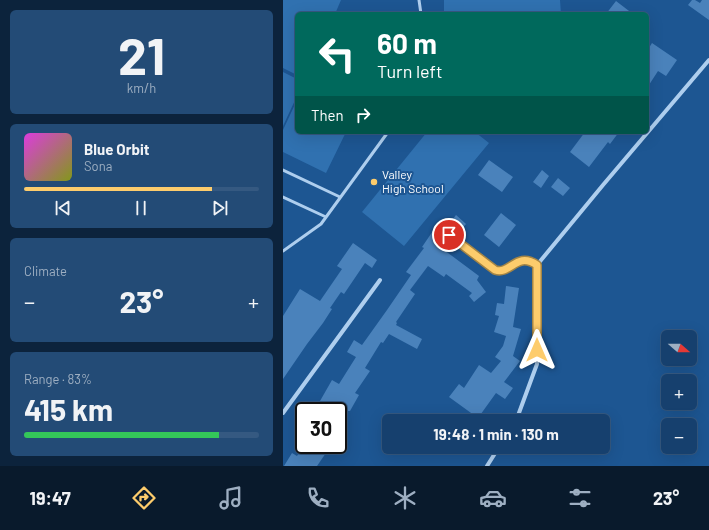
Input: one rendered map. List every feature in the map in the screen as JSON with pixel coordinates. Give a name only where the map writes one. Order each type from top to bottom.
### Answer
[{"type":"street","points":[[649,131],[709,60]]},
{"type":"street","points":[[519,414],[537,364],[537,265],[646,134]]},
{"type":"street","points":[[283,413],[380,280]]},
{"type":"street","points":[[487,466],[495,454]]},
{"type":"lane","points":[[419,0],[421,12]]},
{"type":"lane","points":[[283,251],[321,224],[387,134]]},
{"type":"lane","points":[[283,170],[340,197]]},
{"type":"lane","points":[[283,197],[326,217]]},
{"type":"lane","points":[[449,235],[495,270],[500,271],[520,261],[527,260],[537,265]]},
{"type":"shaded area","points":[[283,0],[341,0],[336,12],[295,12],[295,74],[283,68]]},
{"type":"shaded area","points":[[444,0],[560,0],[561,12],[444,12]]},
{"type":"shaded area","points":[[283,72],[295,78],[295,100],[283,126]]},
{"type":"shaded area","points":[[295,104],[295,134],[345,134],[326,173],[283,152],[283,130]]},
{"type":"shaded area","points":[[425,134],[478,134],[489,143],[404,246],[362,212]]},
{"type":"building","points":[[692,0],[700,3],[702,0],[709,0],[709,20],[688,5]]},
{"type":"building","points":[[616,1],[630,12],[608,12]]},
{"type":"building","points":[[652,43],[677,60],[666,76],[658,71],[649,85],[649,48]]},
{"type":"building","points":[[584,134],[618,134],[610,144],[608,142],[589,167],[570,152]]},
{"type":"building","points":[[489,160],[513,177],[502,192],[478,175]]},
{"type":"building","points":[[542,170],[549,176],[541,188],[533,182]]},
{"type":"building","points":[[558,178],[570,188],[563,196],[551,187]]},
{"type":"building","points":[[501,213],[516,225],[499,247],[484,235]]},
{"type":"building","points":[[456,215],[466,224],[459,232],[450,223]]},
{"type":"building","points":[[439,222],[447,227],[437,242],[441,245],[440,247],[479,276],[477,280],[486,292],[474,302],[469,296],[472,293],[446,274],[444,277],[428,266],[410,290],[415,294],[396,322],[396,325],[422,339],[417,349],[389,334],[383,343],[381,342],[365,368],[370,371],[355,393],[359,395],[350,411],[347,411],[347,402],[320,402],[332,380],[339,384],[356,357],[347,352],[354,340],[362,345],[411,275],[406,272],[424,248],[422,247]]},
{"type":"building","points":[[353,243],[377,260],[372,268],[365,263],[344,294],[341,292],[330,308],[332,309],[323,323],[283,379],[283,316],[300,289],[320,301],[342,269],[337,266]]},
{"type":"building","points":[[506,286],[519,288],[513,327],[521,329],[513,356],[520,361],[504,382],[513,388],[505,399],[496,393],[481,414],[472,414],[449,397],[459,384],[464,388],[479,365],[491,373],[501,361],[495,357],[503,346],[506,336],[494,332],[499,316],[495,315],[497,303],[504,304]]},
{"type":"building","points":[[292,453],[297,456],[298,454],[325,454],[317,466],[284,466]]},
{"type":"place","name":"Valley High School","points":[[374,182]]},
{"type":"route","points":[[449,235],[495,270],[500,271],[520,261],[527,260],[537,265],[537,350]]}]
